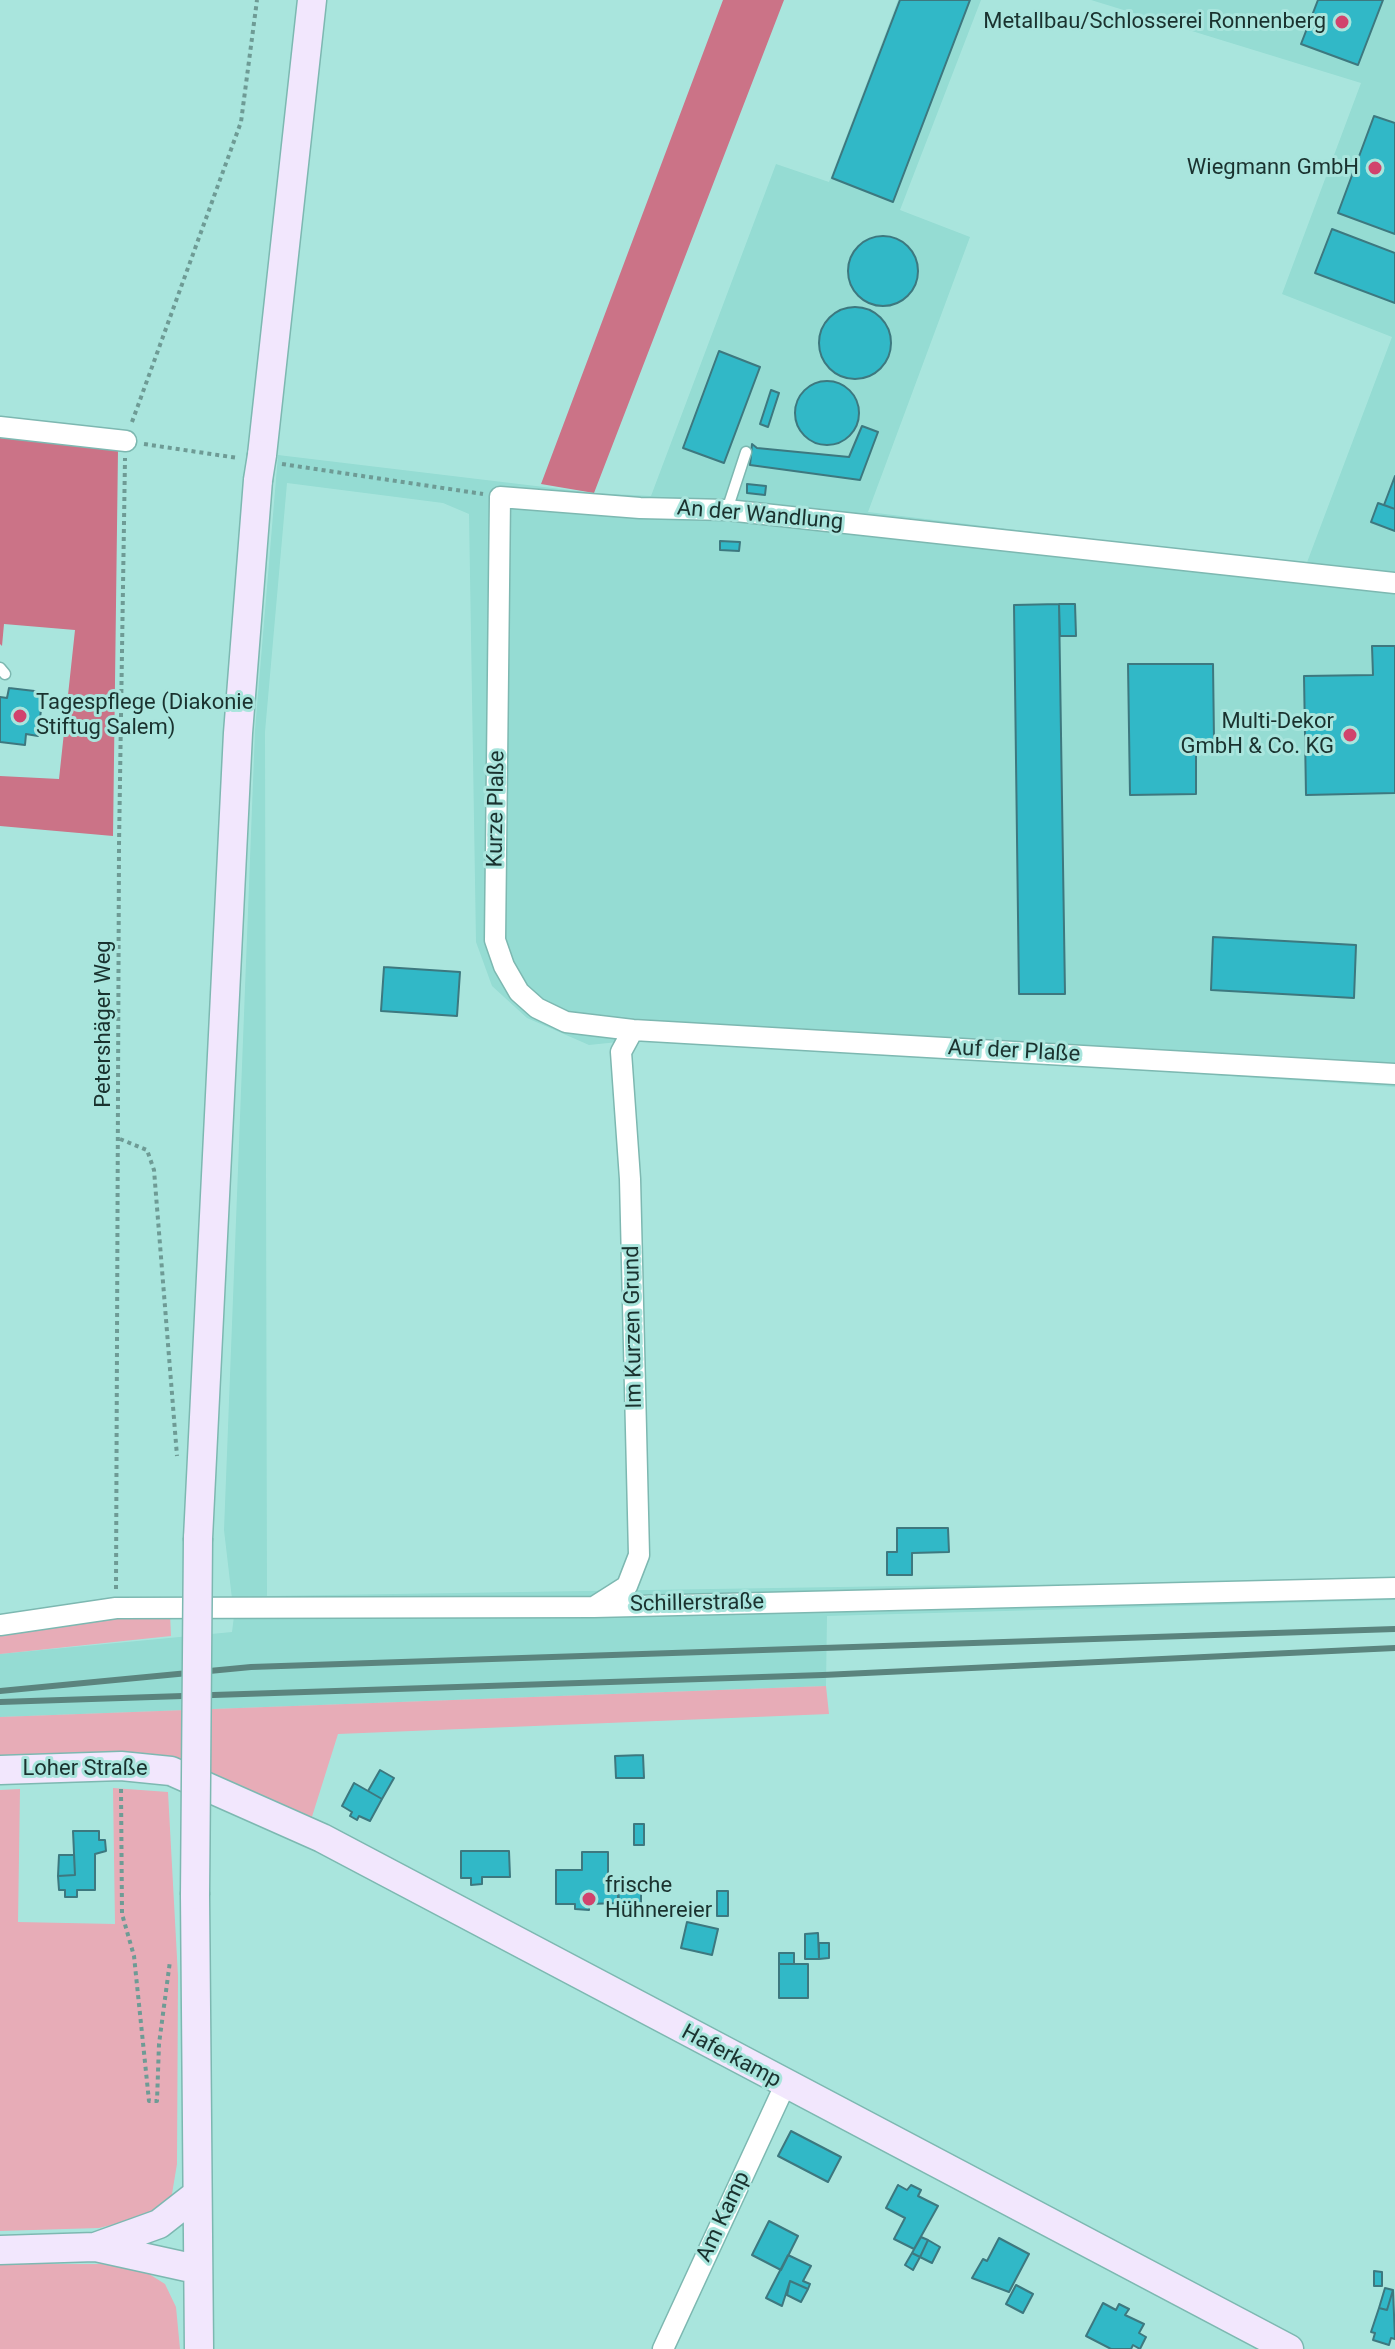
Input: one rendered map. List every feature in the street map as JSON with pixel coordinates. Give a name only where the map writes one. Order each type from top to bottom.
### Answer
[{"type":"main road","points":[[199,2349],[195,1895],[198,1538],[238,733],[312,0]]},
{"type":"main road","name":"Loher Straße","points":[[0,1770],[121,1766],[171,1771]]},
{"type":"main road","name":"Haferkamp","points":[[171,1771],[322,1838],[1284,2348]]},
{"type":"main road","points":[[95,2247],[159,2224],[196,2195]]},
{"type":"main road","points":[[129,2237],[154,2236],[196,2258]]},
{"type":"main road","points":[[0,2250],[95,2247],[196,2258]]},
{"type":"street","points":[[0,427],[126,441]]},
{"type":"street","name":"An der Wandlung","points":[[500,497],[640,508],[727,510],[1395,583]]},
{"type":"street","name":"Kurze Plaße","points":[[500,497],[495,940],[504,966],[519,992],[537,1008],[566,1022],[633,1030]]},
{"type":"street","name":"Auf der Plaße","points":[[633,1030],[1395,1074]]},
{"type":"street","name":"Im Kurzen Grund","points":[[594,1607],[627,1586],[639,1555],[630,1179],[621,1052],[633,1030]]},
{"type":"street","name":"Schillerstraße","points":[[0,1625],[116,1608],[594,1607],[1395,1588]]},
{"type":"street","name":"Am Kamp","points":[[663,2349],[785,2085]]},
{"type":"lane","points":[[727,510],[746,452]]},
{"type":"path","name":"Petershäger Weg","points":[[116,1608],[119,845],[126,441],[241,122],[257,0]]},
{"type":"path","points":[[126,441],[263,465],[500,497]]},
{"type":"path","points":[[120,1139],[147,1150],[154,1170],[177,1461]]},
{"type":"path","points":[[121,1766],[122,1914],[134,1956],[149,2101],[157,2101],[159,2044],[171,1954]]},
{"type":"shaded area","points":[[723,0],[784,0],[594,493],[541,484]]},
{"type":"shaded area","points":[[898,0],[981,0],[900,210],[970,237],[868,512],[1306,565],[1392,337],[1282,294],[1361,83],[1091,0],[1395,0],[1395,1087],[657,1038],[589,1045],[527,1018],[492,986],[476,942],[469,514],[443,503],[287,483],[265,732],[267,1596],[966,1585],[1395,1584],[1395,1600],[827,1616],[826,1686],[0,1717],[0,1654],[232,1632],[234,1616],[224,1530],[255,730],[278,455],[594,493],[651,496],[776,164],[829,182]]},
{"type":"shaded area","points":[[0,438],[118,450],[113,836],[0,826],[0,776],[59,779],[75,630],[4,624],[2,646],[0,644]]},
{"type":"shaded area","points":[[170,1613],[171,1636],[0,1654],[0,1635],[116,1617]]},
{"type":"shaded area","points":[[826,1686],[829,1714],[338,1734],[310,1823],[239,1785],[164,1761],[0,1762],[0,1717]]},
{"type":"shaded area","points":[[113,1788],[168,1792],[178,1976],[177,2164],[171,2200],[152,2215],[99,2228],[0,2231],[0,1790],[20,1789],[18,1922],[115,1924]]},
{"type":"shaded area","points":[[0,2264],[102,2264],[141,2269],[165,2284],[176,2307],[180,2349],[0,2349]]},
{"type":"building","points":[[900,0],[970,0],[893,202],[832,178]]},
{"type":"building","name":"Metallbau/Schlosserei Ronnenberg","points":[[1318,0],[1383,0],[1358,65],[1301,44]]},
{"type":"building","name":"Wiegmann GmbH","points":[[1374,116],[1395,123],[1395,234],[1338,213]]},
{"type":"building","points":[[1332,229],[1395,253],[1395,303],[1315,273]]},
{"type":"building","points":[[883,236],[908,246],[918,271],[908,296],[883,306],[858,296],[848,271],[858,246]]},
{"type":"building","points":[[862,307],[881,317],[889,329],[889,357],[881,369],[869,377],[848,379],[829,369],[821,357],[819,336],[829,317],[841,309]]},
{"type":"building","points":[[719,351],[760,367],[724,463],[683,448]]},
{"type":"building","points":[[827,381],[839,383],[850,390],[857,401],[857,425],[850,436],[839,443],[827,445],[815,443],[804,436],[797,425],[795,413],[797,401],[804,390],[815,383]]},
{"type":"building","points":[[771,390],[779,393],[768,427],[760,424]]},
{"type":"building","points":[[862,426],[878,432],[860,480],[750,465],[752,444],[757,448],[849,457]]},
{"type":"building","points":[[1395,476],[1395,509],[1384,505]]},
{"type":"building","points":[[747,484],[766,486],[765,495],[747,493]]},
{"type":"building","points":[[1378,503],[1395,509],[1395,531],[1371,522]]},
{"type":"building","points":[[720,541],[740,542],[739,551],[720,550]]},
{"type":"building","points":[[1059,604],[1075,604],[1076,636],[1060,636]]},
{"type":"building","points":[[1059,604],[1065,994],[1019,994],[1014,605]]},
{"type":"building","name":"Multi-Dekor GmbH & Co. KG","points":[[1372,646],[1395,646],[1395,793],[1306,795],[1304,676],[1373,675]]},
{"type":"building","points":[[1128,664],[1213,664],[1214,740],[1196,740],[1196,794],[1130,795]]},
{"type":"building","name":"Tagespflege (Diakonie Stiftug Salem)","points":[[9,688],[43,692],[38,736],[26,734],[25,745],[0,742],[0,697],[7,698]]},
{"type":"building","points":[[1213,937],[1356,945],[1354,998],[1211,990]]},
{"type":"building","points":[[384,967],[460,972],[457,1016],[381,1011]]},
{"type":"building","points":[[897,1528],[948,1528],[949,1552],[912,1553],[912,1575],[887,1575],[887,1552],[897,1552]]},
{"type":"building","points":[[643,1755],[644,1778],[616,1778],[615,1756]]},
{"type":"building","points":[[380,1770],[394,1778],[382,1799],[368,1791]]},
{"type":"building","points":[[354,1783],[382,1799],[370,1821],[359,1816],[357,1820],[350,1816],[352,1812],[342,1806]]},
{"type":"building","points":[[634,1824],[644,1824],[644,1845],[634,1845]]},
{"type":"building","points":[[73,1831],[99,1831],[99,1840],[105,1840],[106,1851],[95,1854],[95,1890],[77,1890],[77,1897],[65,1897],[65,1890],[59,1890],[58,1876],[75,1875]]},
{"type":"building","points":[[461,1851],[509,1851],[510,1877],[482,1877],[482,1884],[471,1885],[471,1878],[461,1878]]},
{"type":"building","points":[[582,1852],[608,1852],[608,1884],[618,1884],[619,1903],[589,1904],[589,1910],[575,1909],[575,1904],[556,1904],[556,1870],[582,1870]]},
{"type":"building","points":[[59,1855],[74,1855],[75,1875],[58,1876]]},
{"type":"building","points":[[618,1884],[641,1884],[641,1916],[618,1916]]},
{"type":"building","points":[[717,1891],[728,1891],[728,1916],[717,1916]]},
{"type":"building","points":[[687,1922],[718,1929],[712,1955],[681,1948]]},
{"type":"building","points":[[818,1933],[819,1959],[805,1959],[805,1934]]},
{"type":"building","points":[[819,1943],[829,1943],[829,1958],[819,1959]]},
{"type":"building","points":[[779,1953],[794,1953],[794,1964],[779,1964]]},
{"type":"building","points":[[779,1964],[808,1964],[808,1998],[779,1998]]},
{"type":"building","points":[[791,2131],[841,2157],[828,2182],[778,2156]]},
{"type":"building","points":[[898,2185],[907,2190],[911,2185],[921,2190],[918,2196],[938,2206],[914,2249],[894,2239],[905,2218],[886,2208]]},
{"type":"building","points":[[769,2221],[798,2236],[781,2270],[752,2255]]},
{"type":"building","points":[[921,2237],[928,2240],[920,2257],[912,2253]]},
{"type":"building","points":[[999,2238],[1029,2254],[1009,2292],[972,2278],[983,2259],[987,2261]]},
{"type":"building","points":[[928,2240],[940,2247],[932,2263],[920,2257]]},
{"type":"building","points":[[912,2253],[920,2257],[913,2270],[905,2265]]},
{"type":"building","points":[[788,2255],[811,2266],[803,2281],[810,2284],[808,2289],[790,2281],[782,2306],[766,2298]]},
{"type":"building","points":[[1374,2271],[1382,2272],[1382,2286],[1374,2286]]},
{"type":"building","points":[[790,2281],[808,2289],[801,2302],[787,2295]]},
{"type":"building","points":[[1016,2285],[1033,2294],[1023,2313],[1006,2304]]},
{"type":"building","points":[[1385,2288],[1393,2290],[1387,2310],[1379,2308]]},
{"type":"building","points":[[1393,2290],[1395,2339],[1391,2338],[1389,2345],[1373,2340],[1375,2333],[1371,2332],[1379,2308],[1387,2310]]},
{"type":"building","points":[[1103,2303],[1116,2310],[1119,2304],[1129,2309],[1125,2315],[1144,2324],[1139,2333],[1146,2337],[1140,2349],[1133,2345],[1131,2349],[1111,2349],[1086,2336]]},
{"type":"railway","points":[[0,1691],[251,1667],[1395,1629]]},
{"type":"railway","points":[[0,1702],[823,1675],[1395,1648]]},
{"type":"place","name":"Metallbau/Schlosserei Ronnenberg","points":[[1342,22]]},
{"type":"place","name":"Wiegmann GmbH","points":[[1375,168]]},
{"type":"place","name":"Tagespflege (Diakonie Stiftug Salem)","points":[[20,716]]},
{"type":"place","name":"Multi-Dekor GmbH & Co. KG","points":[[1350,735]]},
{"type":"place","name":"frische Hühnereier","points":[[589,1899]]}]
